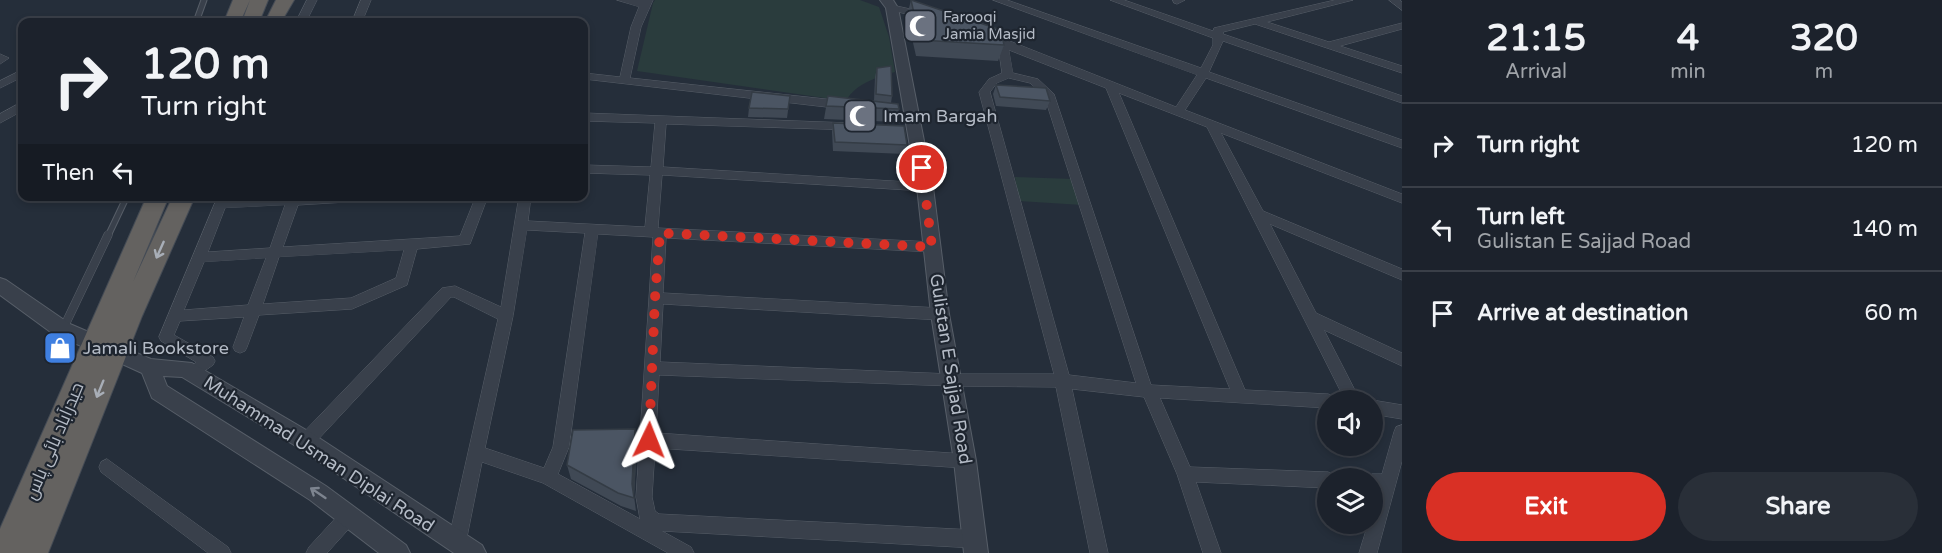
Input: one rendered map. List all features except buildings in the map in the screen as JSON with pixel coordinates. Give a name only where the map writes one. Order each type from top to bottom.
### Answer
[{"type":"highway","points":[[234,18],[242,0]]},
{"type":"highway","points":[[252,18],[259,0]]},
{"type":"highway","points":[[275,18],[285,0]]},
{"type":"highway","name":"حیدرآباد بائی پاس","points":[[5,553],[156,201]]},
{"type":"highway","name":"حیدرآباد بائی پاس","points":[[33,553],[130,316],[182,201]]},
{"type":"street","points":[[303,18],[312,0]]},
{"type":"street","points":[[359,18],[366,0]]},
{"type":"street","points":[[622,0],[646,2],[624,81]]},
{"type":"street","points":[[870,0],[937,20]]},
{"type":"street","points":[[998,0],[1402,144]]},
{"type":"street","points":[[1115,0],[1402,99]]},
{"type":"street","points":[[1179,111],[1218,45],[1216,36],[1218,30],[1348,0]]},
{"type":"street","points":[[1394,0],[1402,7]]},
{"type":"street","name":"Gulistan E Sajjad Road","points":[[889,4],[907,120],[925,187],[940,314],[965,461],[975,546]]},
{"type":"street","points":[[1258,22],[1402,70]]},
{"type":"street","points":[[1327,46],[1402,26]]},
{"type":"street","points":[[970,31],[1402,199]]},
{"type":"street","points":[[1003,42],[1008,75]]},
{"type":"street","points":[[0,85],[18,75]]},
{"type":"street","points":[[1099,553],[1062,381],[984,92],[993,81],[1008,75],[1034,81],[1050,93],[1147,387],[1185,474],[1212,553]]},
{"type":"street","points":[[588,76],[854,106]]},
{"type":"street","points":[[1110,84],[1240,395]]},
{"type":"street","points":[[0,119],[18,108]]},
{"type":"street","points":[[588,117],[857,127]]},
{"type":"street","points":[[661,120],[656,171],[655,298],[645,506],[647,516],[656,522],[975,546]]},
{"type":"street","points":[[1211,124],[1348,390]]},
{"type":"street","points":[[588,169],[925,187]]},
{"type":"street","points":[[192,373],[208,361],[166,337],[223,201]]},
{"type":"street","points":[[240,347],[293,201]]},
{"type":"street","points":[[200,257],[465,241],[480,201]]},
{"type":"street","points":[[465,547],[475,452],[506,316],[524,201]]},
{"type":"street","points":[[1258,214],[1402,275]]},
{"type":"street","points":[[520,225],[932,247]]},
{"type":"street","points":[[548,477],[561,447],[592,229]]},
{"type":"street","points":[[174,316],[352,303],[402,281],[412,244]]},
{"type":"street","points":[[0,285],[63,330],[84,339]]},
{"type":"street","points":[[306,441],[447,292],[455,291],[506,316]]},
{"type":"street","points":[[655,298],[940,314]]},
{"type":"street","points":[[1311,317],[1402,360]]},
{"type":"street","points":[[127,357],[150,368]]},
{"type":"street","name":"Muhammad Usman Diplai Road","points":[[398,553],[318,493],[159,392],[150,368],[185,369],[306,441],[465,547]]},
{"type":"street","points":[[652,368],[951,380],[1062,381],[1317,401]]},
{"type":"street","points":[[1383,409],[1402,412]]},
{"type":"street","points":[[1383,475],[1402,432]]},
{"type":"street","points":[[649,440],[965,461]]},
{"type":"street","points":[[475,452],[548,477],[685,553]]},
{"type":"street","points":[[107,467],[222,553]]},
{"type":"street","points":[[1185,474],[1317,480]]},
{"type":"street","points":[[315,553],[348,516]]},
{"type":"street","points":[[1368,553],[1371,534]]},
{"type":"lane","points":[[197,18],[204,0]]},
{"type":"lane","points":[[63,330],[125,201]]},
{"type":"shaded area","points":[[655,0],[860,0],[879,7],[889,37],[895,72],[861,85],[846,101],[637,71]]},
{"type":"shaded area","points":[[1015,177],[1073,179],[1082,205],[1019,201]]},
{"type":"place","name":"Farooqi Jamia Masjid","points":[[920,26]]},
{"type":"place","name":"Imam Bargah","points":[[860,116]]},
{"type":"place","name":"Jamali Bookstore","points":[[60,348]]},
{"type":"route","points":[[649,440],[660,233],[932,247],[922,168]]}]
